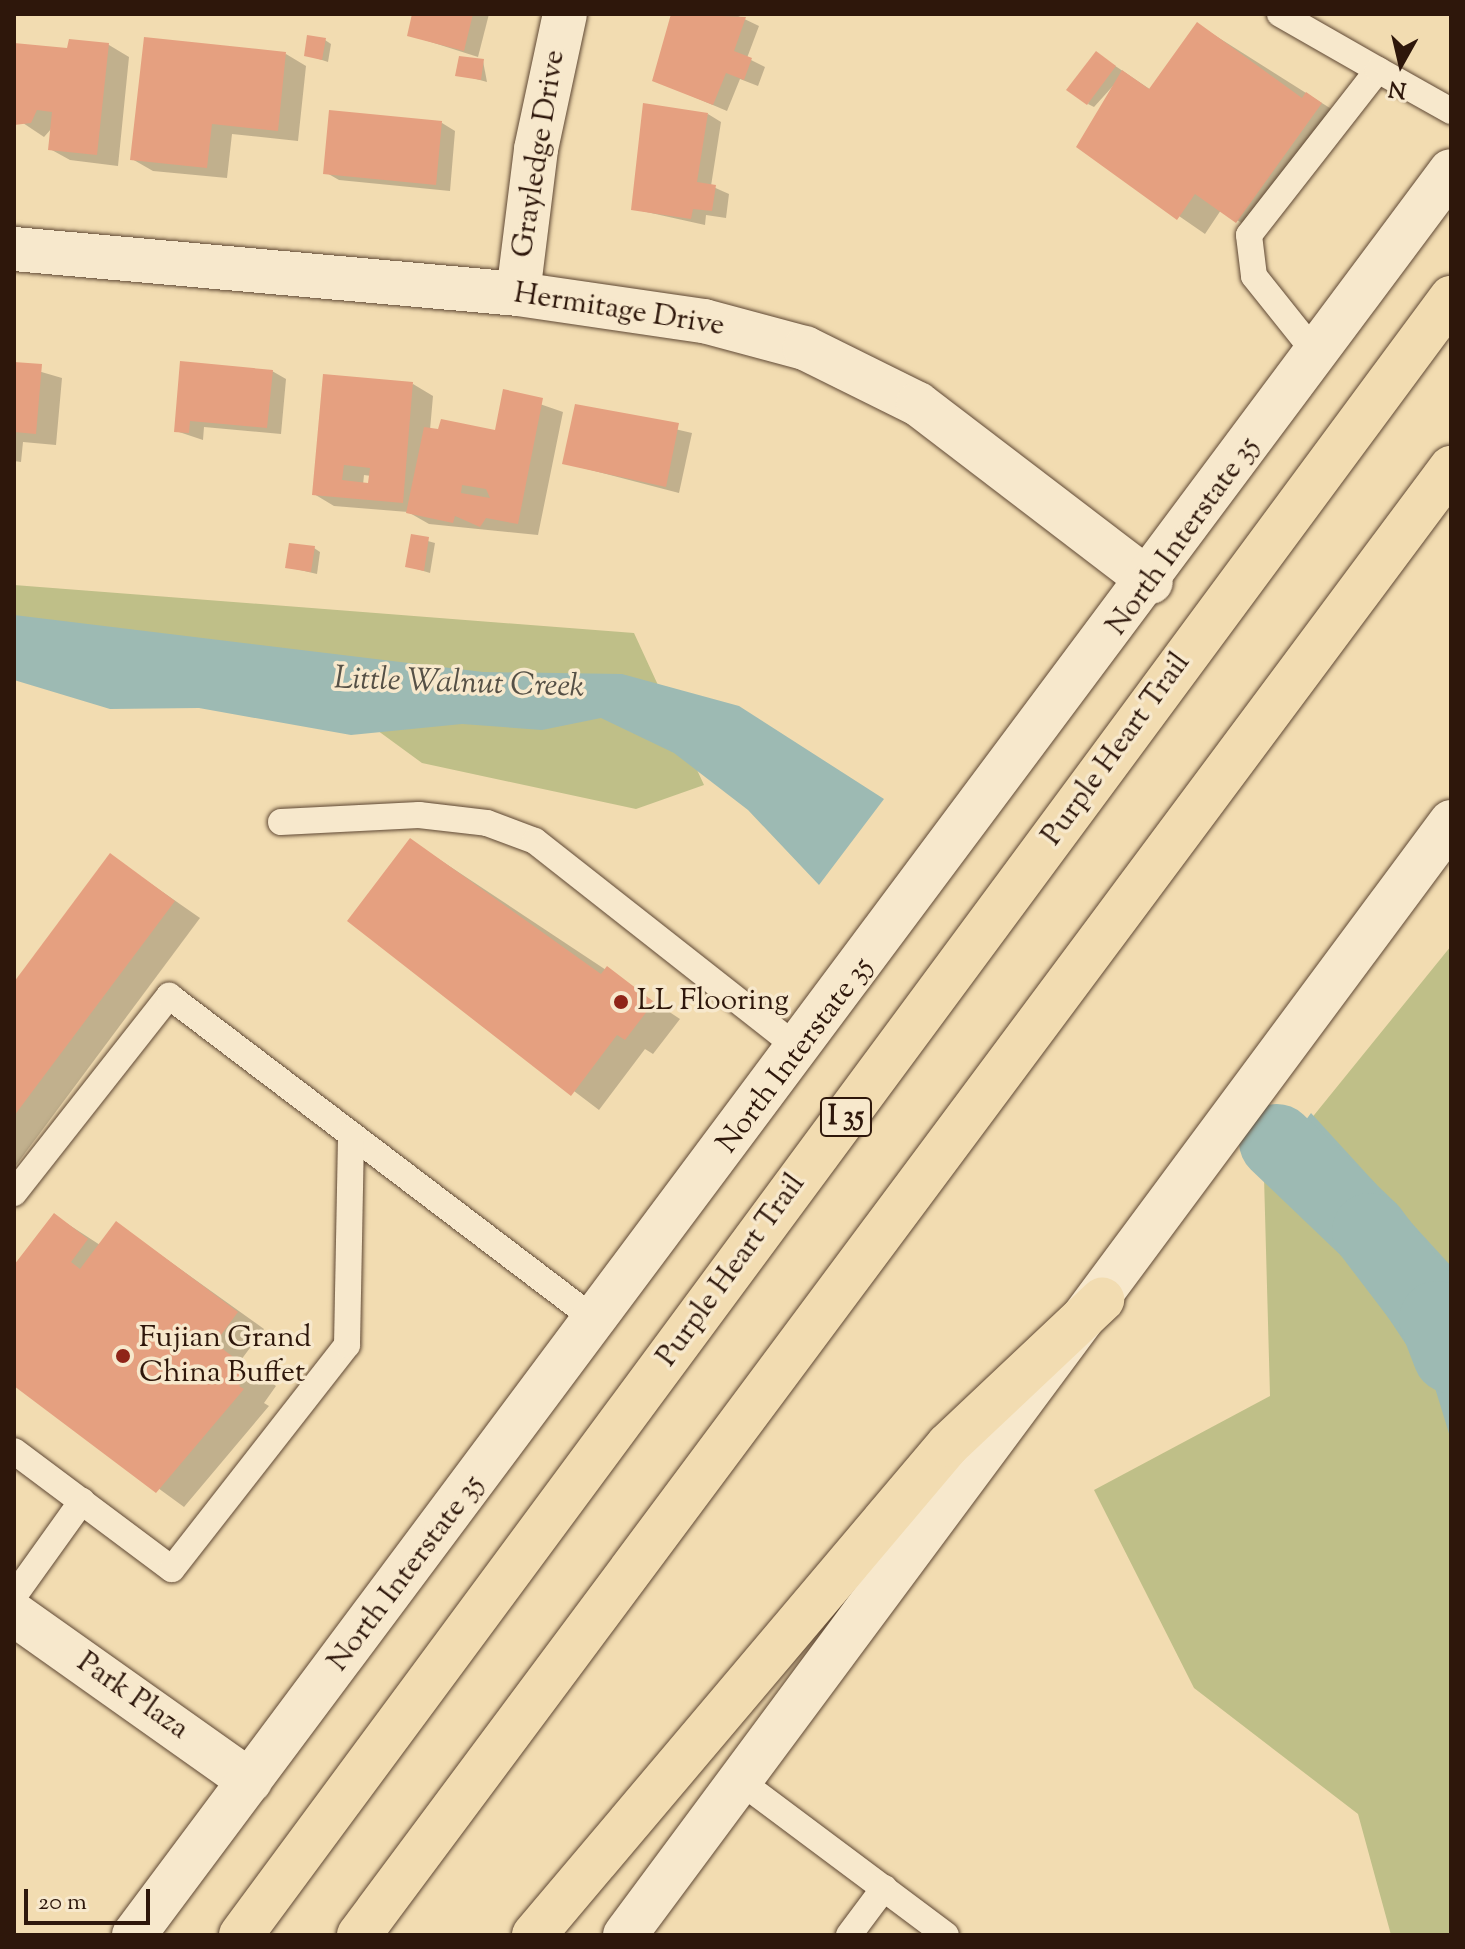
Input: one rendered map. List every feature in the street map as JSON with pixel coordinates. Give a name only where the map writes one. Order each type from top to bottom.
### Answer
[{"type":"highway","name":"Purple Heart Trail","points":[[241,1935],[1451,298]]},
{"type":"highway","points":[[359,1935],[1451,468]]},
{"type":"highway","points":[[534,1935],[948,1445],[1102,1300]]},
{"type":"main road","name":"Grayledge Drive","points":[[518,294],[536,149],[565,14]]},
{"type":"main road","name":"North Interstate 35","points":[[134,1935],[598,1322],[1151,582],[1451,171]]},
{"type":"main road","name":"Hermitage Drive","points":[[14,249],[518,294],[704,321],[805,348],[918,404],[1151,582]]},
{"type":"main road","points":[[625,1935],[1102,1300],[1451,822]]},
{"type":"main road","name":"Park Plaza","points":[[14,1614],[250,1781]]},
{"type":"lane","points":[[1280,14],[1451,111]]},
{"type":"lane","points":[[1317,355],[1254,276],[1249,235],[1378,70]]},
{"type":"lane","points":[[281,822],[419,815],[487,823],[535,841],[801,1050]]},
{"type":"lane","points":[[14,1193],[169,996],[598,1322]]},
{"type":"lane","points":[[14,1451],[172,1569],[347,1345],[351,1135]]},
{"type":"lane","points":[[14,1596],[82,1501]]},
{"type":"lane","points":[[740,1781],[946,1935]]},
{"type":"lane","points":[[849,1935],[884,1888]]},
{"type":"green space","points":[[14,585],[634,633],[704,785],[636,809],[422,763],[370,725],[14,670]]},
{"type":"green space","points":[[1451,946],[1451,1935],[1391,1935],[1358,1814],[1194,1688],[1094,1490],[1270,1396],[1264,1177]]},
{"type":"water","points":[[14,615],[483,672],[622,674],[739,706],[884,799],[819,885],[748,810],[674,753],[601,718],[542,730],[462,724],[351,735],[199,708],[110,709],[14,680]]},
{"type":"water","points":[[1311,1113],[1451,1266],[1451,1440],[1435,1388],[1338,1242],[1264,1177]]},
{"type":"building","points":[[412,14],[473,14],[464,51],[407,36]]},
{"type":"building","points":[[671,14],[746,17],[734,51],[752,58],[744,80],[726,73],[713,105],[652,81]]},
{"type":"building","points":[[1197,22],[1302,98],[1306,92],[1322,103],[1236,223],[1195,194],[1177,220],[1076,147],[1122,70],[1149,89]]},
{"type":"building","points":[[307,35],[326,38],[322,60],[304,56]]},
{"type":"building","points":[[144,37],[286,52],[278,131],[212,124],[207,168],[130,160]]},
{"type":"building","points":[[69,39],[109,43],[97,155],[48,150],[52,112],[37,110],[31,123],[14,125],[14,43],[67,48]]},
{"type":"building","points":[[1096,51],[1116,66],[1087,105],[1066,90]]},
{"type":"building","points":[[459,56],[484,59],[481,80],[455,76]]},
{"type":"building","points":[[643,103],[708,113],[697,182],[716,185],[712,211],[693,209],[691,219],[631,210]]},
{"type":"building","points":[[329,110],[442,121],[436,185],[323,174]]},
{"type":"building","points":[[180,361],[273,370],[267,428],[190,421],[189,433],[174,432]]},
{"type":"building","points":[[14,362],[42,364],[36,434],[14,432]]},
{"type":"building","points":[[323,374],[413,382],[403,503],[312,495]],"holes":[[[344,465],[370,468],[368,483],[342,480]]]},
{"type":"building","points":[[503,389],[543,398],[518,524],[486,518],[480,527],[455,516],[453,523],[406,513],[424,427],[438,429],[441,419],[495,430]],"holes":[[[462,485],[486,489],[490,498],[461,493]]]},
{"type":"building","points":[[575,404],[679,423],[666,487],[562,464]]},
{"type":"building","points":[[411,534],[429,537],[424,571],[405,567]]},
{"type":"building","points":[[289,543],[315,546],[311,572],[285,568]]},
{"type":"building","points":[[410,838],[601,974],[607,966],[654,1002],[625,1040],[617,1035],[571,1096],[347,921]]},
{"type":"building","points":[[110,853],[175,901],[14,1116],[14,982]]},
{"type":"building","name":"Fujian Grand China Buffet","points":[[54,1213],[88,1239],[71,1262],[80,1269],[116,1221],[238,1312],[215,1343],[250,1370],[239,1386],[244,1389],[156,1493],[14,1386],[14,1265]]},
{"type":"waterway","name":"Little Walnut Creek","points":[[1277,1142],[1370,1231],[1437,1319],[1451,1355]]},
{"type":"place","name":"LL Flooring","points":[[621,1002]]},
{"type":"place","name":"Fujian Grand China Buffet","points":[[123,1356]]}]
